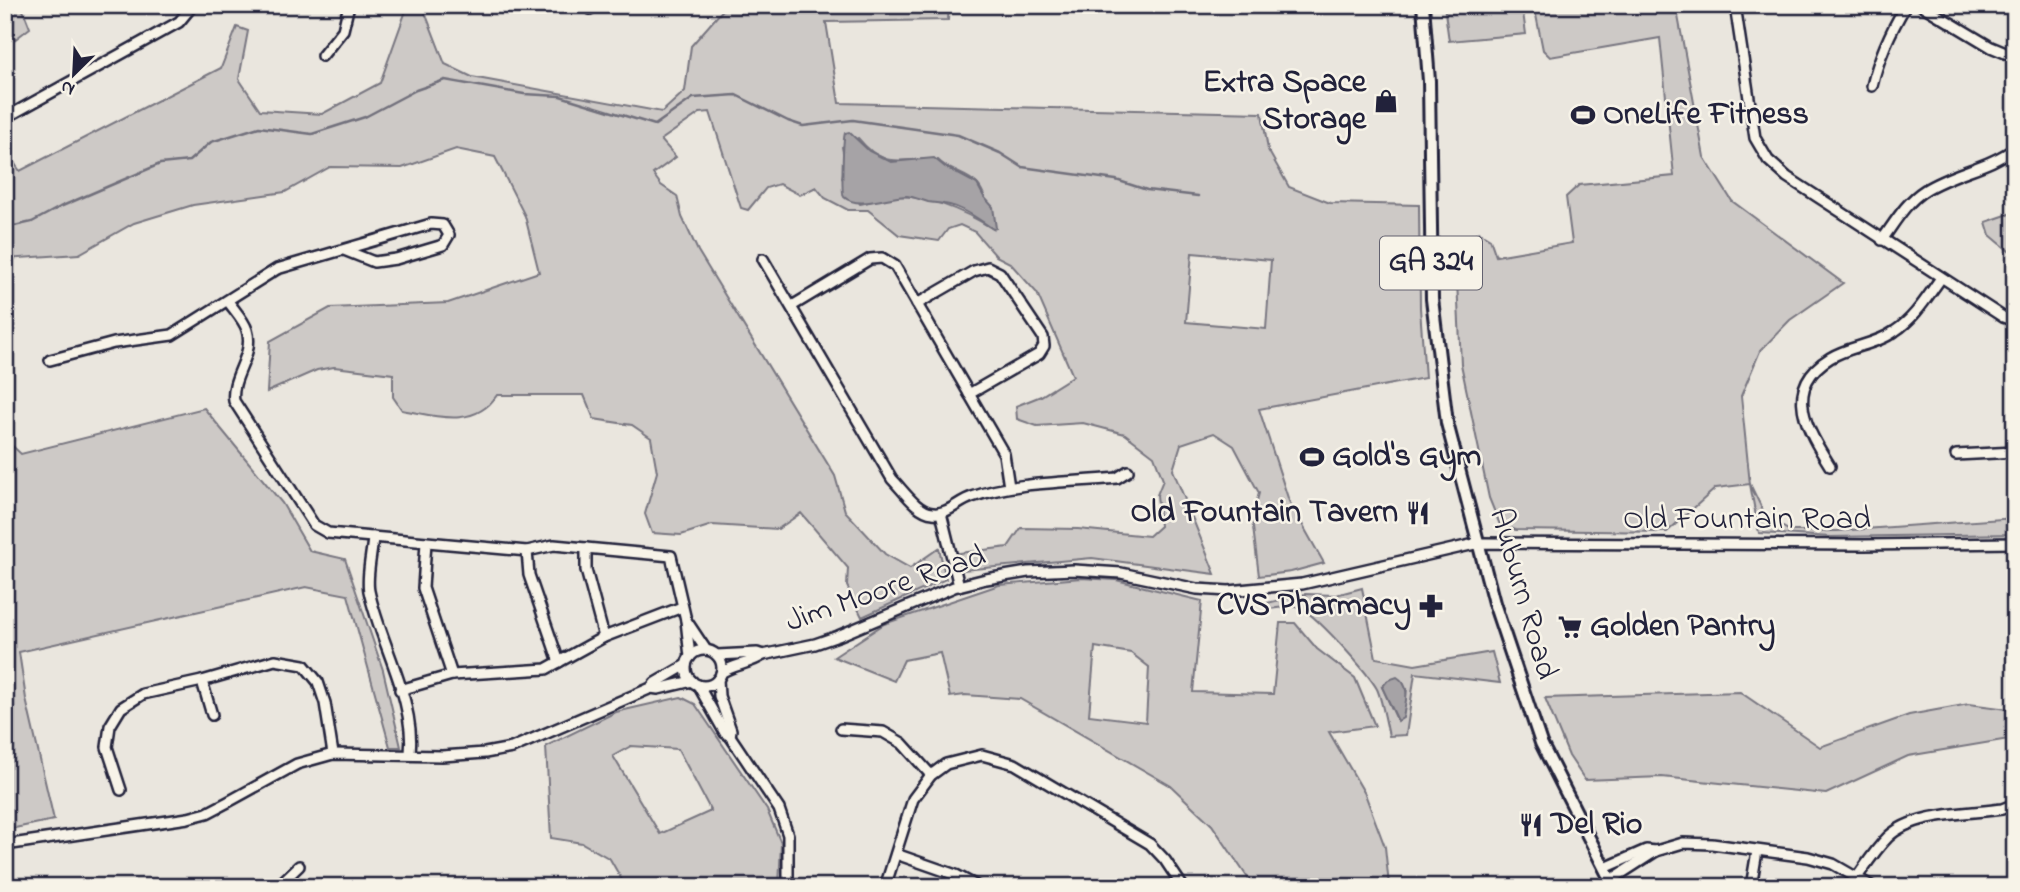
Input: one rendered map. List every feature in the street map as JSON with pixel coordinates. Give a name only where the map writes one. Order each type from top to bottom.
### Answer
[{"type":"main road","name":"Auburn Road","points":[[1425,5],[1432,299],[1447,423],[1494,603],[1541,743],[1613,883]]},
{"type":"street","points":[[5,118],[180,22],[193,5]]},
{"type":"street","points":[[321,56],[343,30],[349,5]]},
{"type":"street","points":[[1735,5],[1755,138],[1768,160],[1787,177],[1882,240],[2003,317],[2015,321]]},
{"type":"street","points":[[1871,86],[1882,48],[1906,5]]},
{"type":"street","points":[[1921,5],[1991,47],[2015,57]]},
{"type":"street","points":[[1882,240],[1908,204],[1926,190],[2002,157],[2015,148]]},
{"type":"street","points":[[50,360],[114,343],[172,335],[277,269],[431,224],[443,225],[449,235],[443,244],[396,259],[374,262],[344,250]]},
{"type":"street","points":[[792,306],[870,259],[882,258],[895,266],[1004,454],[1009,487]]},
{"type":"street","points":[[763,259],[892,479],[918,507],[929,514],[941,513],[970,498],[1009,487],[1117,478],[1128,471]]},
{"type":"street","points":[[917,304],[974,271],[988,267],[1000,272],[1043,337],[1044,346],[1039,355],[970,394]]},
{"type":"street","points":[[1830,466],[1808,432],[1802,408],[1804,390],[1814,371],[1830,357],[1893,334],[1920,308],[1941,278]]},
{"type":"street","points":[[228,301],[246,328],[250,346],[232,389],[234,401],[314,525],[328,533],[527,551],[554,545],[671,556],[686,620],[686,671],[725,733],[730,736],[779,808],[788,835],[788,887]]},
{"type":"street","points":[[1956,455],[2015,452]]},
{"type":"street","points":[[941,513],[959,586]]},
{"type":"street","points":[[373,537],[368,589],[412,735],[410,754]]},
{"type":"street","points":[[426,542],[423,587],[452,675]]},
{"type":"street","name":"Old Fountain Road","points":[[1479,543],[2015,543]]},
{"type":"street","name":"Jim Moore Road","points":[[720,676],[734,665],[838,636],[959,586],[1028,572],[1074,570],[1121,573],[1197,589],[1229,591],[1302,584],[1479,543]]},
{"type":"street","points":[[586,548],[586,570],[604,636]]},
{"type":"street","points":[[527,551],[528,575],[559,662]]},
{"type":"street","points":[[400,690],[452,675],[547,669],[604,636],[682,607]]},
{"type":"street","points":[[686,620],[706,650],[717,655],[721,663],[719,696],[731,730],[730,736]]},
{"type":"street","points":[[5,845],[188,818],[228,802],[297,764],[333,754],[454,755],[512,748],[651,688],[699,651],[706,650]]},
{"type":"street","name":"Jim Moore Road","points":[[717,655],[764,655]]},
{"type":"street","points":[[121,790],[107,747],[110,726],[121,708],[143,694],[202,681],[275,660],[304,665],[318,682],[325,703],[333,754]]},
{"type":"street","points":[[651,688],[695,683],[709,685],[720,676]]},
{"type":"street","points":[[202,681],[212,715]]},
{"type":"street","points":[[841,729],[883,732],[902,743],[931,775]]},
{"type":"street","points":[[885,887],[913,799],[931,775],[946,764],[982,755],[1015,764],[1150,844],[1165,860],[1183,887]]},
{"type":"street","points":[[1858,876],[1890,835],[1906,825],[1920,819],[2002,809],[2015,804]]},
{"type":"street","points":[[1613,883],[1656,851],[1683,843],[1712,844],[1808,857],[1833,864],[1873,887]]},
{"type":"street","points":[[1605,868],[1646,850],[1656,851]]},
{"type":"street","points":[[1751,887],[1757,851]]},
{"type":"street","points":[[896,854],[957,875],[978,887]]},
{"type":"street","points":[[277,887],[299,866]]},
{"type":"shaded area","points":[[5,5],[21,5],[30,28],[5,47]]},
{"type":"shaded area","points":[[408,5],[424,5],[445,64],[472,77],[662,112],[685,91],[691,46],[727,5],[949,5],[948,20],[826,22],[839,103],[1262,113],[1268,150],[1289,187],[1330,203],[1419,205],[1420,308],[1425,378],[1259,409],[1289,501],[1324,563],[1291,572],[1259,576],[1252,519],[1259,493],[1234,446],[1214,433],[1181,444],[1173,470],[1215,574],[1092,558],[963,570],[959,553],[1008,547],[1021,528],[1078,529],[1149,536],[1160,526],[1157,495],[1163,480],[1154,456],[1125,434],[1083,423],[1037,426],[1017,419],[1016,406],[1041,396],[1073,376],[1037,293],[1010,263],[996,256],[975,232],[960,225],[948,229],[939,241],[899,235],[868,210],[848,210],[825,198],[816,187],[800,195],[779,184],[766,188],[748,210],[741,208],[710,112],[700,113],[661,140],[676,157],[653,174],[661,185],[677,196],[682,217],[698,251],[835,476],[845,511],[885,554],[910,568],[939,548],[946,579],[862,617],[847,586],[848,568],[801,513],[778,529],[712,525],[681,535],[652,533],[645,514],[657,472],[651,438],[632,425],[594,419],[584,395],[497,395],[478,413],[454,418],[441,417],[402,410],[393,397],[393,374],[334,367],[317,370],[267,392],[270,341],[330,308],[448,303],[539,272],[525,216],[495,157],[456,149],[402,168],[330,167],[285,192],[193,205],[134,223],[79,254],[5,259],[5,150],[20,171],[221,68],[237,27],[248,31],[239,79],[260,110],[322,114],[380,83]],"holes":[[[858,138],[868,149],[886,159],[938,160],[974,181],[984,194],[993,229],[942,204],[914,197],[888,197],[860,204],[842,178],[845,162],[842,147]],[[1192,253],[1271,260],[1266,329],[1186,322]]]},
{"type":"shaded area","points":[[1444,5],[1522,5],[1526,34],[1449,41]]},
{"type":"shaded area","points":[[1534,5],[1676,5],[1704,157],[1732,201],[1843,283],[1790,320],[1760,351],[1741,396],[1750,484],[1716,488],[1667,532],[1516,530],[1500,525],[1489,498],[1461,364],[1456,260],[1461,246],[1479,232],[1490,239],[1496,256],[1572,243],[1566,197],[1579,185],[1674,176],[1660,38],[1550,57],[1543,50]]},
{"type":"shaded area","points":[[849,132],[869,151],[891,162],[934,158],[977,184],[993,207],[996,228],[993,229],[957,207],[910,196],[865,202],[850,201],[843,194],[842,177],[845,133]]},
{"type":"shaded area","points":[[2015,212],[2015,256],[1990,235],[1986,222]]},
{"type":"shaded area","points":[[204,408],[282,503],[310,551],[345,559],[383,670],[401,747],[390,747],[348,595],[306,587],[19,652],[26,699],[54,820],[5,830],[5,439],[21,454]]},
{"type":"shaded area","points":[[1750,484],[1766,517],[1790,531],[1837,531],[2015,518],[2015,534],[1831,537],[1759,533]]},
{"type":"shaded area","points":[[1081,578],[1116,580],[1202,601],[1193,692],[1273,694],[1280,623],[1295,623],[1317,649],[1355,678],[1375,726],[1329,732],[1365,794],[1385,847],[1389,885],[1393,887],[1254,887],[1212,825],[1171,786],[1020,699],[965,695],[950,697],[940,653],[904,660],[894,681],[834,657],[884,624],[999,585]],"holes":[[[1095,647],[1131,653],[1149,667],[1146,722],[1089,715]]]},
{"type":"shaded area","points":[[1362,588],[1376,658],[1415,665],[1492,652],[1500,683],[1415,673],[1406,735],[1389,736],[1377,689],[1327,630],[1298,607],[1266,609],[1267,603],[1305,594],[1336,595]],"holes":[[[1382,687],[1407,689],[1403,717],[1397,720]]]},
{"type":"shaded area","points":[[1397,677],[1406,690],[1403,718],[1398,721],[1382,687],[1388,680]]},
{"type":"shaded area","points":[[1740,692],[1820,747],[1909,715],[1969,704],[2015,710],[2015,738],[1908,756],[1826,794],[1662,777],[1585,780],[1569,756],[1545,698]]},
{"type":"shaded area","points":[[681,697],[695,704],[767,810],[781,843],[779,887],[626,887],[610,859],[582,843],[551,838],[546,746],[616,712]],"holes":[[[631,746],[678,749],[711,811],[660,834],[613,756]]]},
{"type":"waterway","points":[[5,228],[32,222],[60,207],[160,164],[189,161],[211,142],[259,127],[312,134],[365,117],[416,90],[445,80],[524,94],[560,96],[655,125],[693,98],[736,95],[803,126],[853,120],[958,135],[1000,153],[1022,167],[1116,180],[1147,190],[1198,196]]},
{"type":"place","name":"Extra Space Storage","points":[[1386,101]]},
{"type":"place","name":"OneLife Fitness","points":[[1583,115]]},
{"type":"place","name":"Gold's Gym","points":[[1312,457]]},
{"type":"place","name":"Old Fountain Tavern","points":[[1418,513]]},
{"type":"place","name":"CVS Pharmacy","points":[[1431,606]]},
{"type":"place","name":"Golden Pantry","points":[[1570,627]]},
{"type":"place","name":"Del Rio","points":[[1531,825]]}]
